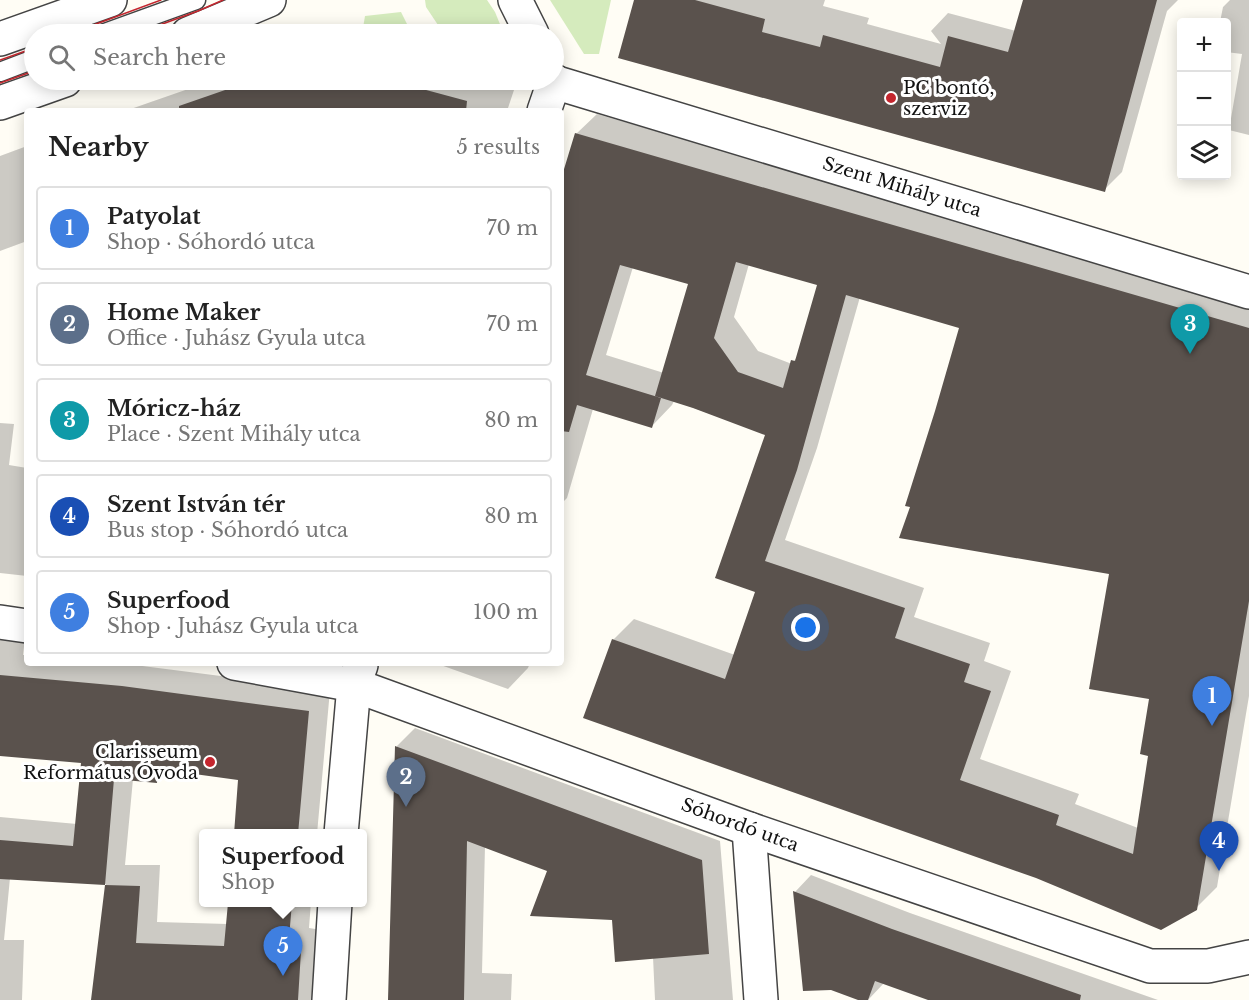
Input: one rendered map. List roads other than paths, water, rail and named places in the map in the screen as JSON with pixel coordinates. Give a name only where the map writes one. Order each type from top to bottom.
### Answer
[{"type":"street","points":[[42,24],[110,0]]},
{"type":"street","points":[[212,24],[269,0]]},
{"type":"street","points":[[516,0],[527,24]]},
{"type":"street","points":[[0,39],[24,30]]},
{"type":"street","points":[[0,103],[37,90]]},
{"type":"street","name":"Szent Mihály utca","points":[[550,91],[1249,292]]},
{"type":"street","points":[[0,622],[24,626]]},
{"type":"street","name":"Sóhordó utca","points":[[268,666],[358,674],[749,829],[1150,966],[1208,966],[1249,957]]},
{"type":"street","points":[[342,829],[358,674]]},
{"type":"street","points":[[749,829],[761,1000]]},
{"type":"street","points":[[329,1000],[335,907]]},
{"type":"lane","points":[[130,24],[196,0]]},
{"type":"lane","points":[[0,72],[24,63]]},
{"type":"tram line","points":[[96,24],[161,0]]},
{"type":"tram line","points":[[162,24],[223,0]]},
{"type":"tram line","points":[[0,60],[24,52]]},
{"type":"tram line","points":[[0,83],[24,75]]},
{"type":"place","name":"PC bontó, szerviz","points":[[891,98]]},
{"type":"place","name":"Móricz-ház","points":[[1190,354]]},
{"type":"place","name":"Patyolat","points":[[1212,726]]},
{"type":"place","name":"Clarisseum Református Óvoda","points":[[210,762]]},
{"type":"place","name":"Home Maker","points":[[406,807]]},
{"type":"place","name":"Szent István tér","points":[[1219,871]]},
{"type":"place","name":"Superfood","points":[[283,976]]}]
